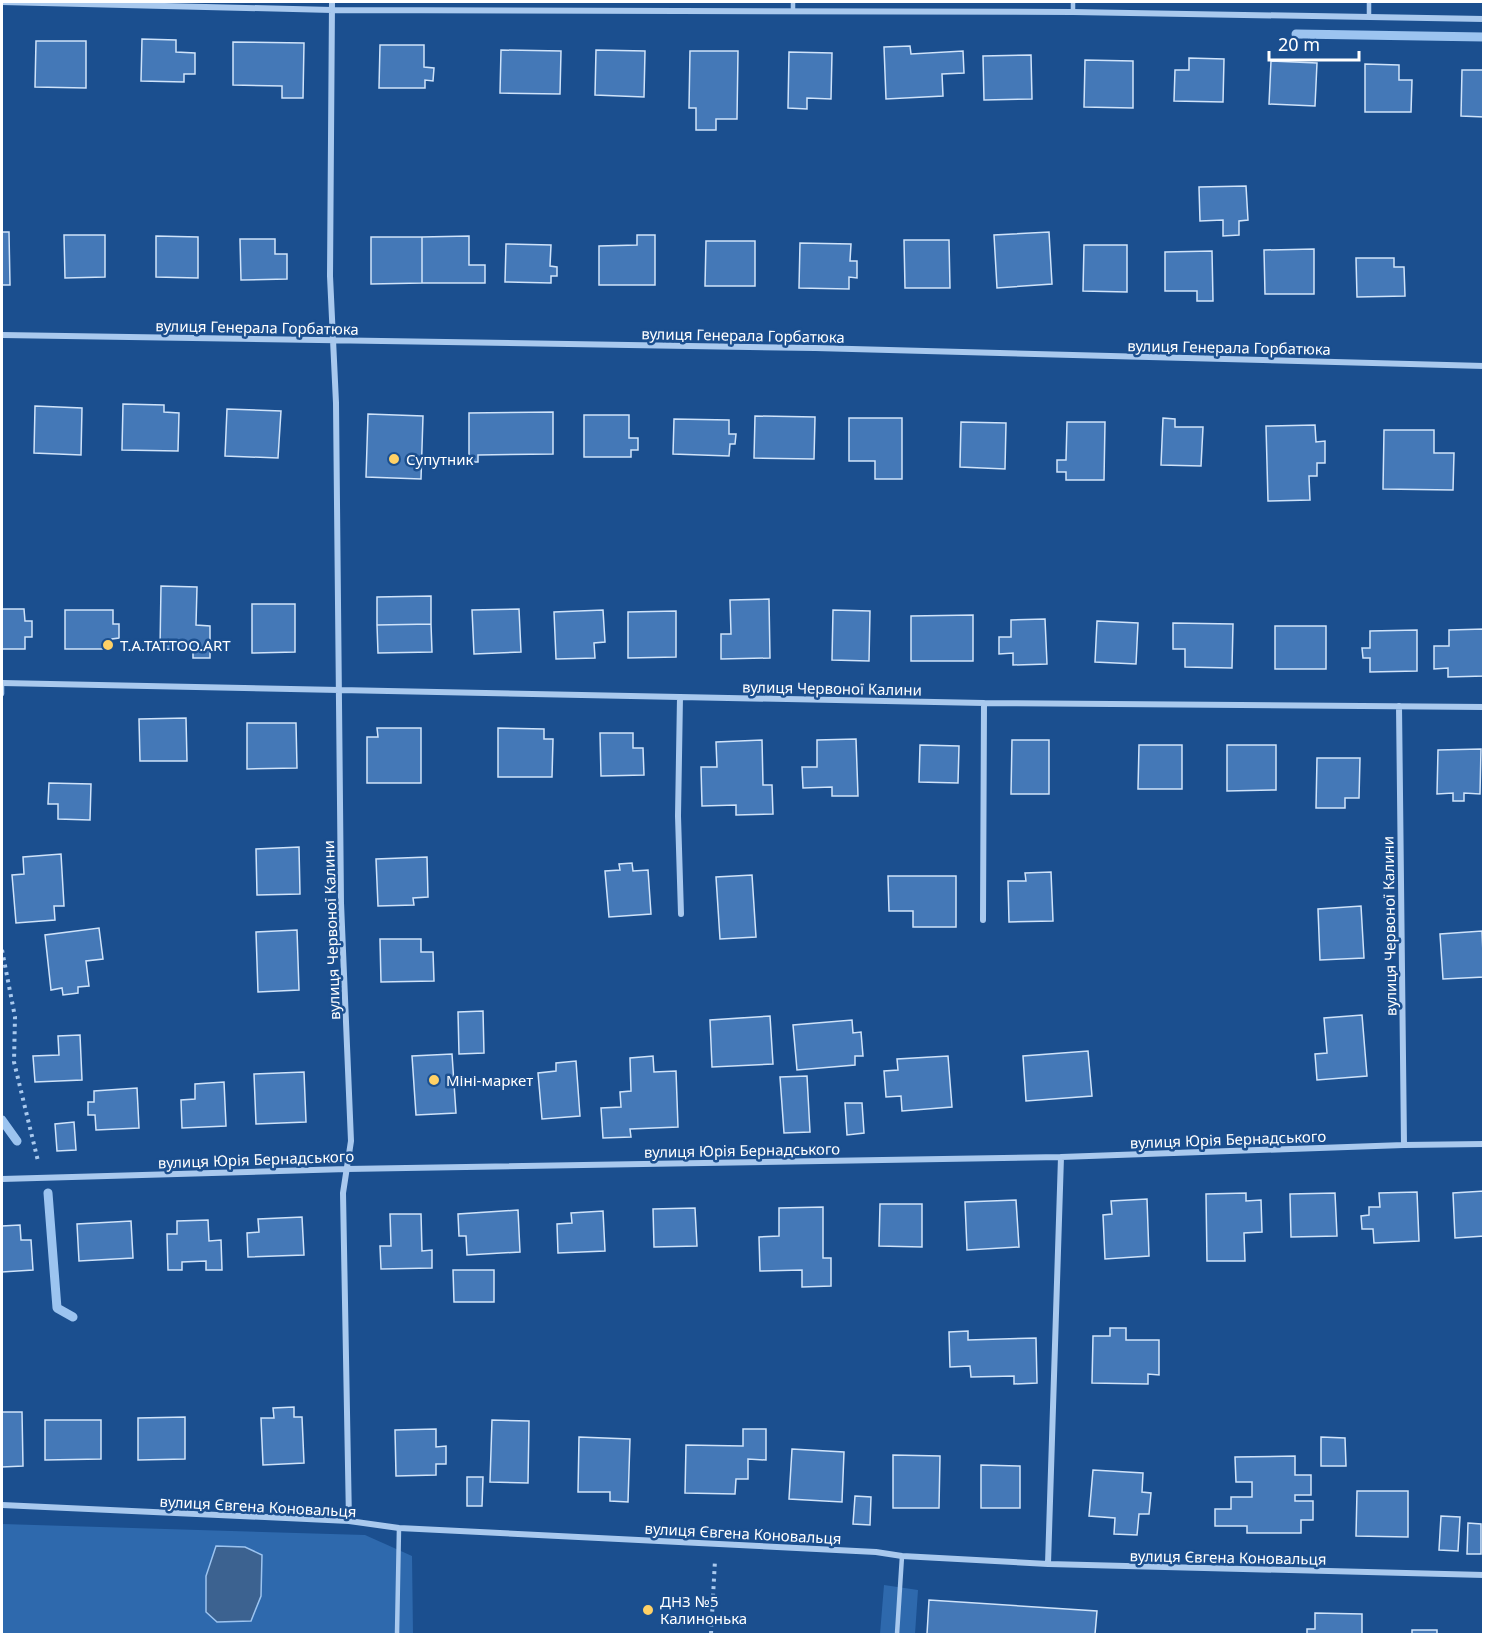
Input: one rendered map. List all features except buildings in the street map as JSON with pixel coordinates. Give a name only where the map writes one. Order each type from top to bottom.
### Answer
[{"type":"street","points":[[2,2],[332,10],[1073,12],[1484,19]]},
{"type":"street","points":[[332,2],[329,225],[334,340],[338,689]]},
{"type":"street","name":"вулиця Генерала Горбатюка","points":[[2,335],[815,348],[1484,366]]},
{"type":"street","name":"вулиця Червоної Калини","points":[[2,683],[984,703],[1484,707]]},
{"type":"street","name":"вулиця Червоної Калини","points":[[338,689],[342,962],[351,1141],[343,1193],[349,1521]]},
{"type":"street","points":[[680,697],[678,816],[681,914]]},
{"type":"street","points":[[983,920],[984,703]]},
{"type":"street","name":"вулиця Червоної Калини","points":[[1399,706],[1404,1145]]},
{"type":"street","name":"вулиця Юрія Бернадського","points":[[2,1179],[347,1169],[1061,1157],[1484,1144]]},
{"type":"street","points":[[1048,1564],[1061,1157]]},
{"type":"street","name":"вулиця Євгена Коновальця","points":[[2,1505],[349,1521],[399,1528],[876,1552],[902,1556],[1048,1564],[1484,1575]]},
{"type":"lane","points":[[793,2],[793,11]]},
{"type":"lane","points":[[1073,2],[1073,12]]},
{"type":"lane","points":[[1369,2],[1369,16]]},
{"type":"lane","points":[[2,683],[2,694]]},
{"type":"lane","points":[[397,1635],[399,1528]]},
{"type":"lane","points":[[897,1635],[902,1556]]},
{"type":"path","points":[[2,950],[15,1017],[14,1062],[43,1177]]},
{"type":"path","points":[[711,1635],[715,1544]]},
{"type":"shaded area","points":[[2,1524],[365,1535],[412,1556],[413,1634],[2,1634]]},
{"type":"shaded area","points":[[216,1546],[245,1547],[262,1555],[261,1596],[251,1621],[217,1622],[206,1612],[206,1576]]},
{"type":"shaded area","points":[[884,1585],[918,1590],[915,1634],[880,1634]]},
{"type":"waterway","points":[[1296,34],[1484,37]]},
{"type":"waterway","points":[[2,1120],[17,1141]]},
{"type":"waterway","points":[[48,1193],[57,1308],[73,1317]]},
{"type":"place","name":"Супутник","points":[[394,459]]},
{"type":"place","name":"T.A.TATTOO.ART","points":[[108,645]]},
{"type":"place","name":"Міні-маркет","points":[[434,1080]]},
{"type":"place","name":"ДНЗ №5 Калинонька","points":[[648,1610]]}]
